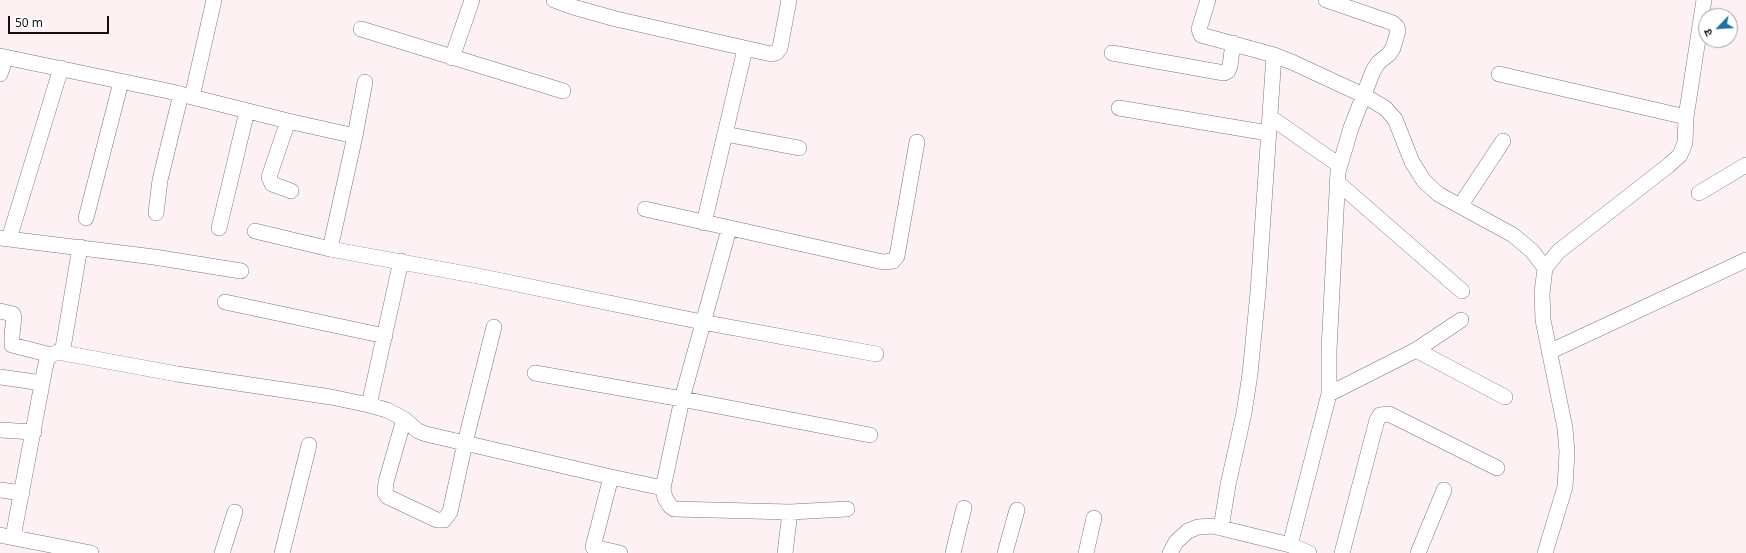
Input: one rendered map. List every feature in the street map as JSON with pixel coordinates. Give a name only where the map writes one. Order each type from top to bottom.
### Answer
[{"type":"street","points":[[156,213],[160,180],[214,0]]},
{"type":"street","points":[[452,58],[472,0]]},
{"type":"street","points":[[554,0],[593,13],[771,54],[776,53],[782,44],[789,0]]},
{"type":"street","points":[[1208,0],[1199,29],[1203,36],[1274,55],[1363,95],[1384,108],[1392,115],[1400,130],[1412,162],[1424,181],[1438,194],[1513,236],[1532,252],[1545,268]]},
{"type":"street","points":[[1290,545],[1329,394],[1337,182],[1340,165],[1363,95],[1374,67],[1393,48],[1397,38],[1397,27],[1393,23],[1326,0]]},
{"type":"street","points":[[1545,553],[1565,487],[1567,459],[1565,428],[1543,320],[1542,293],[1545,268],[1559,251],[1676,159],[1683,149],[1685,143],[1686,117],[1704,0]]},
{"type":"street","points":[[361,29],[563,91]]},
{"type":"street","points":[[1112,52],[1224,73],[1228,71],[1230,66],[1233,43]]},
{"type":"street","points":[[704,223],[745,49]]},
{"type":"street","points":[[1221,528],[1228,485],[1244,413],[1250,374],[1258,292],[1274,55]]},
{"type":"street","points":[[0,74],[3,56],[186,96],[355,136]]},
{"type":"street","points":[[61,68],[5,239],[80,247],[241,271]]},
{"type":"street","points":[[1499,74],[1686,117]]},
{"type":"street","points":[[86,218],[121,82]]},
{"type":"street","points":[[330,248],[355,136],[365,82]]},
{"type":"street","points":[[1119,108],[1268,133]]},
{"type":"street","points":[[219,228],[247,111]]},
{"type":"street","points":[[1270,117],[1340,165]]},
{"type":"street","points":[[288,121],[269,177],[272,184],[291,191]]},
{"type":"street","points":[[725,134],[799,148]]},
{"type":"street","points":[[1460,206],[1503,141]]},
{"type":"street","points":[[645,209],[729,229],[884,262],[893,261],[897,256],[917,142]]},
{"type":"street","points":[[1699,193],[1746,165]]},
{"type":"street","points":[[1337,182],[1462,291]]},
{"type":"street","points":[[729,229],[702,322],[682,399],[663,488],[665,498],[674,510],[790,512],[847,509]]},
{"type":"street","points":[[255,231],[330,248],[702,322],[876,354]]},
{"type":"street","points":[[80,247],[63,348],[47,360],[22,493],[7,536],[30,547],[91,553]]},
{"type":"street","points":[[1549,352],[1746,260]]},
{"type":"street","points":[[369,405],[401,261]]},
{"type":"street","points":[[225,302],[385,336]]},
{"type":"street","points":[[0,311],[13,314],[12,345],[55,354],[331,397],[369,405],[387,410],[404,419],[418,431],[663,488]]},
{"type":"street","points":[[1329,394],[1416,350],[1461,320]]},
{"type":"street","points":[[404,419],[386,482],[385,493],[388,497],[437,520],[444,520],[450,512],[465,443],[494,327]]},
{"type":"street","points":[[1416,350],[1505,397]]},
{"type":"street","points":[[535,373],[870,435]]},
{"type":"street","points":[[0,376],[42,383]]},
{"type":"street","points":[[1342,553],[1377,420],[1380,415],[1389,414],[1497,468]]},
{"type":"street","points":[[0,430],[34,432]]},
{"type":"street","points":[[282,553],[308,445]]},
{"type":"street","points":[[611,477],[592,550],[620,553]]},
{"type":"street","points":[[0,490],[22,493]]},
{"type":"street","points":[[1418,553],[1444,490]]},
{"type":"street","points":[[952,553],[964,508]]},
{"type":"street","points":[[1004,553],[1017,510]]},
{"type":"street","points":[[222,553],[235,512]]},
{"type":"street","points":[[785,553],[790,512]]},
{"type":"street","points":[[1086,553],[1094,518]]},
{"type":"street","points":[[1170,553],[1176,542],[1188,531],[1198,527],[1213,526],[1290,545],[1309,553]]}]
